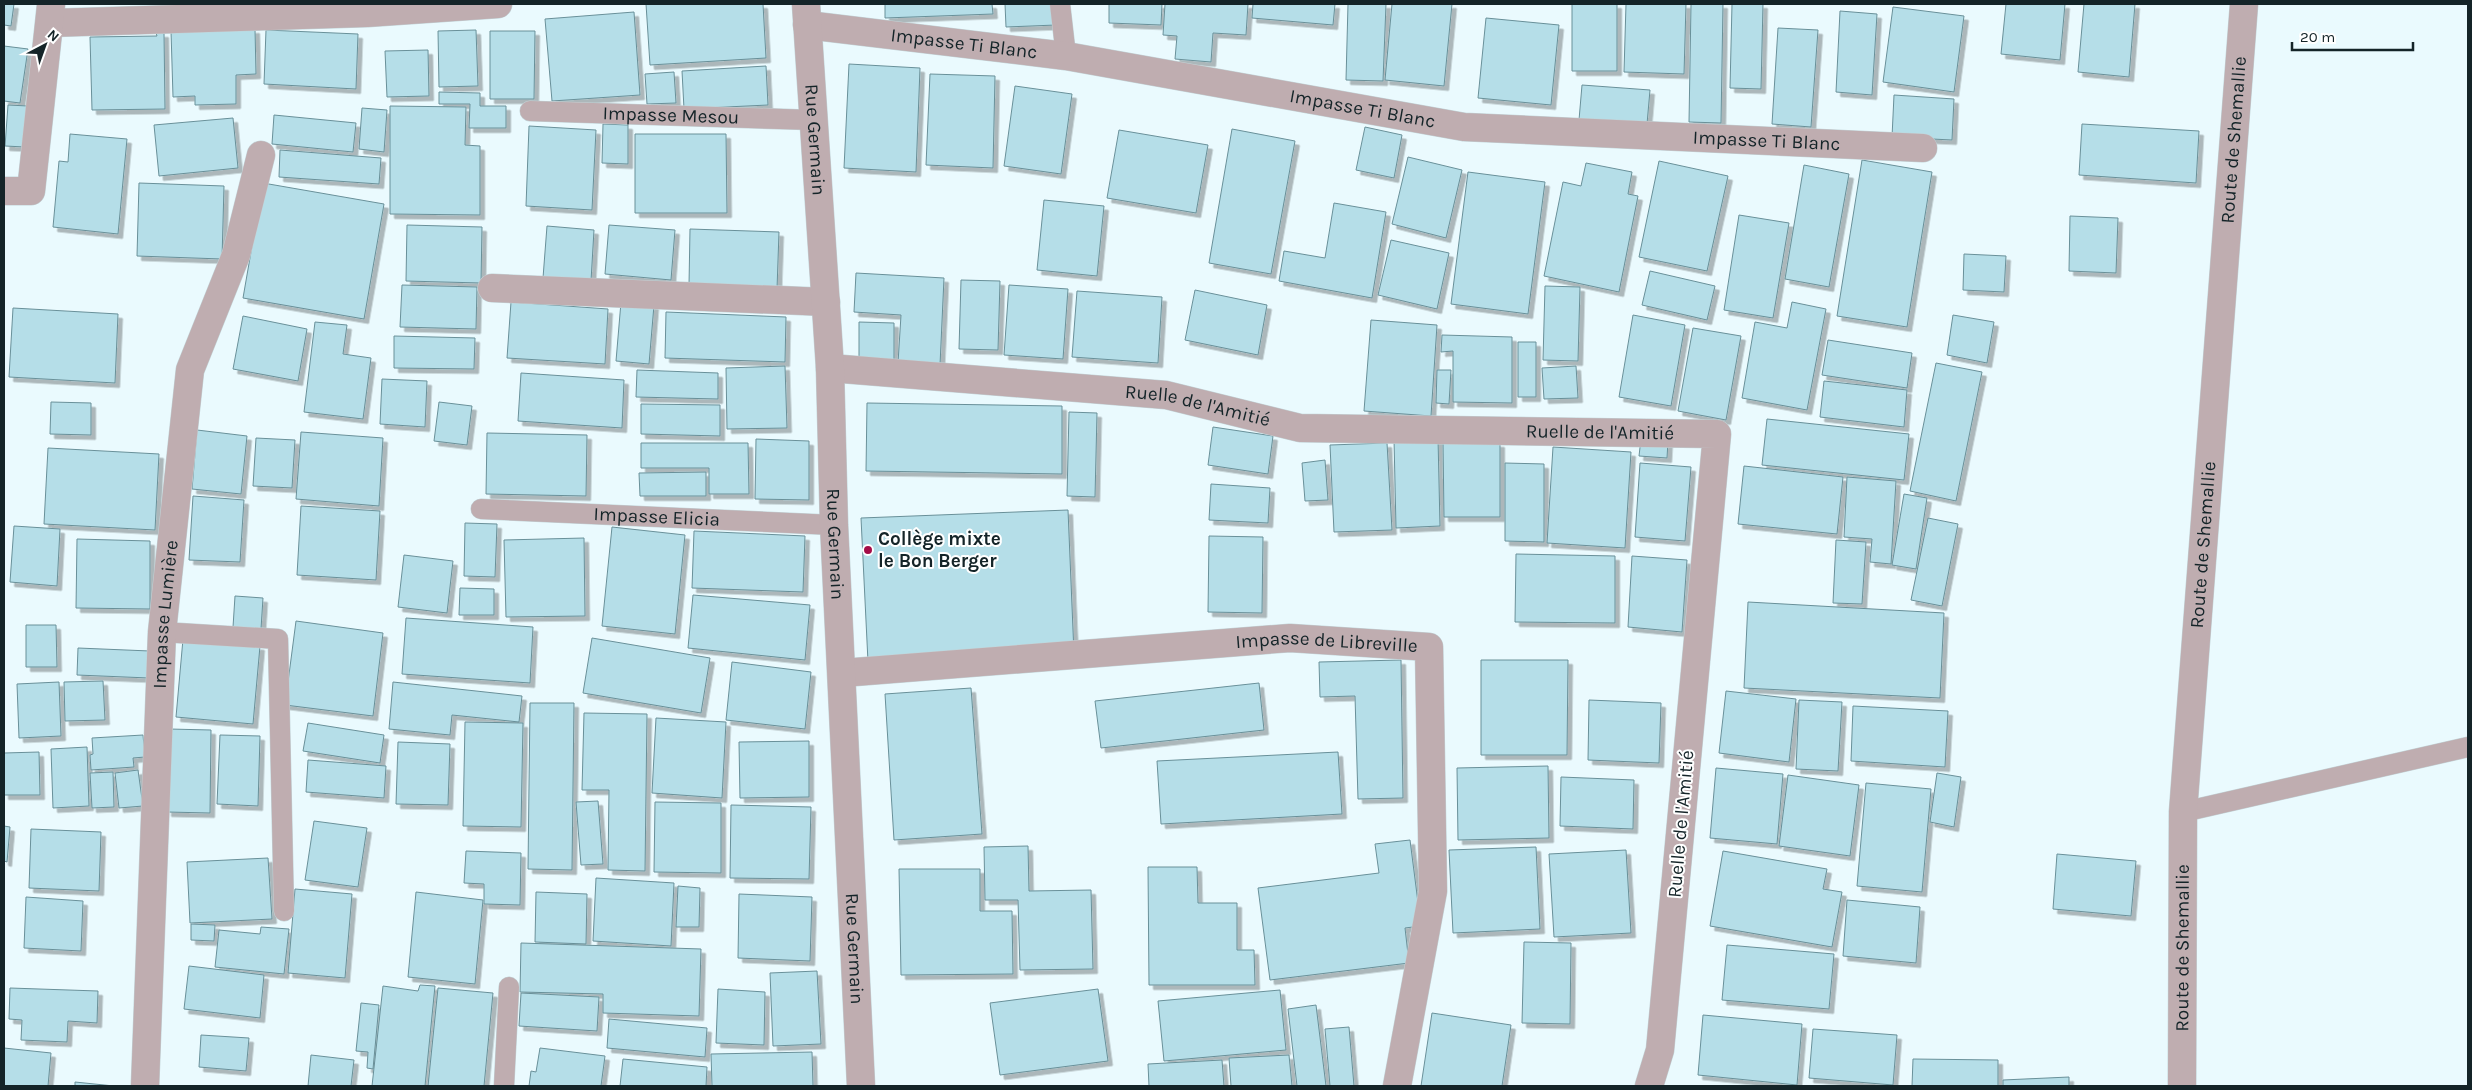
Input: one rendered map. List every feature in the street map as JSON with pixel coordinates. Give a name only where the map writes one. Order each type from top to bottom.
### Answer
[{"type":"street","points":[[4,191],[31,191],[51,13],[367,13],[498,4]]},
{"type":"street","name":"Route de Shemallie","points":[[2182,1086],[2184,812],[2244,4]]},
{"type":"street","name":"Impasse Ti Blanc","points":[[807,14],[1066,56],[1464,127],[1923,148]]},
{"type":"street","name":"Rue Germain","points":[[807,14],[830,368],[834,525],[861,1086]]},
{"type":"street","name":"Impasse Lumière","points":[[145,1086],[162,632],[190,370],[236,255],[261,155]]},
{"type":"street","points":[[492,288],[826,302]]},
{"type":"street","name":"Ruelle de l'Amitié","points":[[830,368],[1166,395],[1300,428],[1717,434],[1660,1050],[1649,1086]]},
{"type":"street","name":"Impasse de Libreville","points":[[842,673],[1290,638],[1429,646],[1432,891],[1397,1086]]},
{"type":"lane","points":[[1060,4],[1066,56]]},
{"type":"lane","name":"Impasse Mesou","points":[[530,111],[813,120]]},
{"type":"lane","name":"Impasse Elicia","points":[[481,509],[834,525]]},
{"type":"lane","points":[[162,632],[278,638],[284,911]]},
{"type":"lane","points":[[2184,812],[2468,747]]},
{"type":"lane","points":[[504,1086],[509,987]]},
{"type":"building","points":[[4,4],[14,4],[11,26],[4,25]]},
{"type":"building","points":[[646,4],[763,4],[766,58],[650,65]]},
{"type":"building","points":[[885,4],[992,4],[993,14],[885,18]]},
{"type":"building","points":[[1005,4],[1055,4],[1056,25],[1006,27]]},
{"type":"building","points":[[1109,4],[1162,4],[1161,25],[1109,23]]},
{"type":"building","points":[[1165,4],[1248,4],[1246,35],[1213,33],[1211,62],[1175,59],[1177,36],[1163,35]]},
{"type":"building","points":[[1253,4],[1335,4],[1333,25],[1252,18]]},
{"type":"building","points":[[1348,4],[1386,4],[1383,81],[1346,80]]},
{"type":"building","points":[[1392,4],[1452,4],[1444,86],[1385,80]]},
{"type":"building","points":[[1572,4],[1617,4],[1617,71],[1572,71]]},
{"type":"building","points":[[1626,4],[1686,4],[1684,74],[1624,72]]},
{"type":"building","points":[[1691,4],[1723,4],[1721,123],[1689,122]]},
{"type":"building","points":[[1732,4],[1763,4],[1761,89],[1730,88]]},
{"type":"building","points":[[2006,4],[2065,4],[2060,60],[2001,54]]},
{"type":"building","points":[[2084,4],[2135,4],[2129,77],[2078,72]]},
{"type":"building","points":[[1893,7],[1964,16],[1954,92],[1883,82]]},
{"type":"building","points":[[1840,11],[1877,14],[1872,95],[1836,92]]},
{"type":"building","points":[[634,12],[640,95],[552,101],[545,19]]},
{"type":"building","points":[[1486,18],[1559,25],[1551,105],[1478,98]]},
{"type":"building","points":[[1778,28],[1818,30],[1811,127],[1772,124]]},
{"type":"building","points":[[255,29],[256,74],[236,75],[236,104],[195,105],[195,96],[173,97],[171,31]]},
{"type":"building","points":[[266,30],[358,34],[356,89],[264,84]]},
{"type":"building","points":[[476,30],[478,86],[439,87],[438,31]]},
{"type":"building","points":[[490,31],[535,31],[534,99],[490,99]]},
{"type":"building","points":[[156,33],[164,33],[165,109],[92,110],[90,37],[157,36]]},
{"type":"building","points":[[4,46],[28,49],[20,103],[4,101]]},
{"type":"building","points":[[428,50],[429,96],[387,97],[385,51]]},
{"type":"building","points":[[849,64],[920,68],[916,172],[844,168]]},
{"type":"building","points":[[766,66],[768,105],[684,109],[682,71]]},
{"type":"building","points":[[674,72],[676,103],[647,104],[645,74]]},
{"type":"building","points":[[930,74],[995,76],[993,168],[926,165]]},
{"type":"building","points":[[1582,85],[1650,90],[1647,124],[1579,120]]},
{"type":"building","points":[[1015,86],[1072,94],[1061,174],[1004,166]]},
{"type":"building","points":[[439,92],[480,93],[480,106],[506,106],[506,128],[469,128],[470,104],[439,104]]},
{"type":"building","points":[[1894,95],[1954,99],[1952,140],[1892,137]]},
{"type":"building","points":[[8,105],[28,106],[25,147],[5,146]]},
{"type":"building","points":[[390,106],[466,107],[465,145],[480,146],[480,215],[390,214]]},
{"type":"building","points":[[362,108],[387,110],[384,152],[359,149]]},
{"type":"building","points":[[274,115],[356,123],[353,152],[272,144]]},
{"type":"building","points":[[233,118],[238,168],[159,176],[154,125]]},
{"type":"building","points":[[603,124],[628,125],[628,164],[602,163]]},
{"type":"building","points":[[2082,124],[2199,131],[2196,183],[2079,175]]},
{"type":"building","points":[[529,126],[596,130],[592,210],[526,206]]},
{"type":"building","points":[[1365,127],[1402,135],[1394,178],[1356,170]]},
{"type":"building","points":[[1232,129],[1295,141],[1271,274],[1209,263]]},
{"type":"building","points":[[1119,130],[1208,145],[1196,213],[1107,198]]},
{"type":"building","points":[[70,134],[127,139],[118,234],[53,227],[59,161],[68,162]]},
{"type":"building","points":[[635,134],[726,134],[727,213],[635,213]]},
{"type":"building","points":[[280,150],[381,158],[379,184],[279,177]]},
{"type":"building","points":[[1408,157],[1462,170],[1446,238],[1392,224]]},
{"type":"building","points":[[1862,160],[1932,172],[1907,327],[1837,316]]},
{"type":"building","points":[[1659,161],[1728,176],[1707,271],[1639,257]]},
{"type":"building","points":[[1586,163],[1632,172],[1628,194],[1638,196],[1619,292],[1544,276],[1563,182],[1581,186]]},
{"type":"building","points":[[1804,165],[1849,174],[1829,287],[1785,279]]},
{"type":"building","points":[[1468,172],[1545,182],[1528,314],[1451,304]]},
{"type":"building","points":[[139,183],[224,186],[222,259],[137,256]]},
{"type":"building","points":[[263,183],[384,204],[364,319],[243,298]]},
{"type":"building","points":[[1044,200],[1104,206],[1097,276],[1037,270]]},
{"type":"building","points":[[1334,203],[1386,212],[1372,298],[1279,281],[1284,251],[1325,258]]},
{"type":"building","points":[[1739,215],[1789,223],[1773,318],[1724,310]]},
{"type":"building","points":[[2070,216],[2118,218],[2116,273],[2069,271]]},
{"type":"building","points":[[407,225],[482,227],[481,283],[406,281]]},
{"type":"building","points":[[609,225],[675,230],[671,280],[605,274]]},
{"type":"building","points":[[547,226],[594,230],[591,281],[543,278]]},
{"type":"building","points":[[690,229],[779,232],[777,289],[689,285]]},
{"type":"building","points":[[1391,240],[1449,253],[1437,309],[1378,295]]},
{"type":"building","points":[[1964,254],[2006,256],[2004,292],[1963,290]]},
{"type":"building","points":[[1650,271],[1715,286],[1707,320],[1642,305]]},
{"type":"building","points":[[856,273],[944,278],[940,365],[898,363],[901,315],[854,312]]},
{"type":"building","points":[[961,280],[1000,281],[998,350],[959,349]]},
{"type":"building","points":[[402,285],[477,287],[476,329],[400,327]]},
{"type":"building","points":[[1009,285],[1068,289],[1063,359],[1004,355]]},
{"type":"building","points":[[1545,286],[1580,287],[1578,361],[1543,360]]},
{"type":"building","points":[[1195,290],[1267,305],[1258,355],[1185,340]]},
{"type":"building","points":[[1077,291],[1162,297],[1158,363],[1072,357]]},
{"type":"building","points":[[511,302],[608,309],[605,364],[507,358]]},
{"type":"building","points":[[621,302],[654,305],[649,364],[616,361]]},
{"type":"building","points":[[1792,302],[1826,309],[1807,410],[1742,398],[1755,322],[1787,328]]},
{"type":"building","points":[[13,308],[118,314],[115,383],[9,377]]},
{"type":"building","points":[[666,312],[786,317],[785,362],[665,358]]},
{"type":"building","points":[[1633,315],[1685,325],[1671,406],[1619,397]]},
{"type":"building","points":[[1953,315],[1994,322],[1987,363],[1947,355]]},
{"type":"building","points":[[243,316],[307,329],[298,381],[233,369]]},
{"type":"building","points":[[1371,320],[1437,325],[1431,416],[1364,411]]},
{"type":"building","points":[[315,322],[347,325],[343,354],[371,358],[363,419],[304,412]]},
{"type":"building","points":[[859,322],[894,323],[894,363],[859,362]]},
{"type":"building","points":[[1693,328],[1741,336],[1726,420],[1678,411]]},
{"type":"building","points":[[1442,335],[1512,337],[1512,403],[1453,402],[1453,351],[1441,352]]},
{"type":"building","points":[[394,336],[475,338],[474,369],[394,368]]},
{"type":"building","points":[[1828,340],[1912,353],[1907,388],[1822,375]]},
{"type":"building","points":[[1518,342],[1536,342],[1536,397],[1518,397]]},
{"type":"building","points":[[1936,363],[1982,372],[1956,501],[1910,491]]},
{"type":"building","points":[[785,366],[787,428],[727,429],[726,368]]},
{"type":"building","points":[[1576,366],[1578,398],[1544,399],[1542,368]]},
{"type":"building","points":[[637,370],[718,373],[718,399],[636,397]]},
{"type":"building","points":[[1437,370],[1451,370],[1449,404],[1436,403]]},
{"type":"building","points":[[521,373],[624,380],[622,428],[518,421]]},
{"type":"building","points":[[382,379],[427,381],[425,427],[380,424]]},
{"type":"building","points":[[1824,381],[1907,390],[1904,427],[1820,417]]},
{"type":"building","points":[[51,402],[91,403],[91,435],[50,434]]},
{"type":"building","points":[[439,402],[472,406],[467,445],[434,441]]},
{"type":"building","points":[[867,403],[1062,406],[1062,474],[866,471]]},
{"type":"building","points":[[641,404],[720,405],[720,436],[641,434]]},
{"type":"building","points":[[1069,412],[1097,413],[1095,497],[1067,496]]},
{"type":"building","points":[[1767,419],[1909,434],[1904,480],[1762,465]]},
{"type":"building","points":[[1213,427],[1273,436],[1268,474],[1208,465]]},
{"type":"building","points":[[197,430],[247,436],[241,494],[192,489]]},
{"type":"building","points":[[301,432],[383,438],[379,506],[296,499]]},
{"type":"building","points":[[487,433],[587,435],[586,496],[486,494]]},
{"type":"building","points":[[256,438],[295,440],[292,488],[253,486]]},
{"type":"building","points":[[1438,438],[1440,526],[1396,528],[1394,439]]},
{"type":"building","points":[[756,439],[809,441],[809,500],[755,499]]},
{"type":"building","points":[[1641,439],[1668,441],[1667,458],[1639,456]]},
{"type":"building","points":[[1443,442],[1500,443],[1500,517],[1444,517]]},
{"type":"building","points":[[641,443],[748,443],[749,494],[709,494],[709,468],[641,468]]},
{"type":"building","points":[[1387,443],[1392,530],[1334,532],[1330,445]]},
{"type":"building","points":[[1553,447],[1631,452],[1625,548],[1547,543]]},
{"type":"building","points":[[48,448],[159,454],[155,530],[44,524]]},
{"type":"building","points":[[1325,460],[1328,500],[1305,501],[1302,463]]},
{"type":"building","points":[[1505,463],[1544,464],[1544,542],[1505,541]]},
{"type":"building","points":[[1640,463],[1691,467],[1685,541],[1635,537]]},
{"type":"building","points":[[1744,466],[1843,477],[1837,534],[1738,524]]},
{"type":"building","points":[[706,472],[706,496],[640,496],[639,473]]},
{"type":"building","points":[[1847,477],[1896,481],[1891,564],[1870,562],[1872,539],[1844,537]]},
{"type":"building","points":[[1211,484],[1270,488],[1268,523],[1209,520]]},
{"type":"building","points":[[1904,494],[1927,498],[1916,569],[1892,565]]},
{"type":"building","points":[[193,496],[244,500],[240,562],[189,560]]},
{"type":"building","points":[[301,506],[380,511],[376,580],[297,575]]},
{"type":"building","points":[[1068,510],[1074,654],[868,662],[861,518]]},
{"type":"building","points":[[1928,518],[1958,524],[1942,606],[1911,600]]},
{"type":"building","points":[[465,523],[497,524],[495,577],[464,576]]},
{"type":"building","points":[[14,526],[60,529],[57,586],[10,582]]},
{"type":"building","points":[[612,527],[685,535],[675,634],[602,626]]},
{"type":"building","points":[[694,531],[805,536],[803,592],[692,588]]},
{"type":"building","points":[[1209,536],[1263,537],[1262,613],[1208,612]]},
{"type":"building","points":[[584,538],[585,616],[506,617],[504,540]]},
{"type":"building","points":[[77,539],[150,541],[150,609],[76,608]]},
{"type":"building","points":[[1836,540],[1866,542],[1862,604],[1833,603]]},
{"type":"building","points":[[1516,554],[1615,556],[1615,623],[1515,622]]},
{"type":"building","points":[[404,555],[453,561],[447,613],[398,607]]},
{"type":"building","points":[[1632,556],[1687,560],[1682,632],[1628,627]]},
{"type":"building","points":[[460,588],[494,589],[494,615],[459,615]]},
{"type":"building","points":[[693,595],[810,605],[805,660],[688,648]]},
{"type":"building","points":[[235,596],[263,598],[261,629],[233,627]]},
{"type":"building","points":[[1748,602],[1944,613],[1940,698],[1744,688]]},
{"type":"building","points":[[406,618],[533,627],[530,683],[402,674]]},
{"type":"building","points":[[296,621],[383,633],[373,716],[285,705]]},
{"type":"building","points":[[26,625],[56,625],[57,667],[26,667]]},
{"type":"building","points":[[592,638],[710,658],[701,713],[583,693]]},
{"type":"building","points":[[183,639],[260,646],[253,724],[176,717]]},
{"type":"building","points":[[78,648],[150,651],[149,678],[77,675]]},
{"type":"building","points":[[1401,660],[1403,798],[1358,799],[1355,696],[1320,697],[1319,662]]},
{"type":"building","points":[[1481,660],[1568,660],[1567,755],[1481,755]]},
{"type":"building","points":[[732,662],[811,672],[805,729],[726,720]]},
{"type":"building","points":[[103,681],[105,720],[65,721],[64,682]]},
{"type":"building","points":[[59,682],[61,736],[19,738],[17,684]]},
{"type":"building","points":[[393,682],[522,696],[519,722],[452,715],[450,735],[389,729]]},
{"type":"building","points":[[1259,683],[1264,730],[1101,748],[1095,701]]},
{"type":"building","points":[[971,688],[982,834],[894,840],[885,694]]},
{"type":"building","points":[[1726,691],[1796,699],[1789,762],[1719,753]]},
{"type":"building","points":[[1589,700],[1661,703],[1659,763],[1588,760]]},
{"type":"building","points":[[1799,700],[1842,702],[1838,771],[1796,769]]},
{"type":"building","points":[[530,703],[574,703],[572,870],[528,869]]},
{"type":"building","points":[[1853,706],[1948,711],[1945,767],[1851,761]]},
{"type":"building","points":[[584,713],[647,714],[645,871],[608,870],[609,790],[582,790]]},
{"type":"building","points":[[656,718],[726,722],[722,798],[652,793]]},
{"type":"building","points":[[465,722],[523,723],[521,827],[463,826]]},
{"type":"building","points":[[308,723],[384,735],[380,763],[303,751]]},
{"type":"building","points":[[169,729],[211,730],[210,813],[167,812]]},
{"type":"building","points":[[143,735],[145,757],[133,758],[134,767],[91,770],[92,738]]},
{"type":"building","points":[[220,735],[260,736],[258,806],[217,804]]},
{"type":"building","points":[[809,741],[809,797],[740,798],[739,742]]},
{"type":"building","points":[[398,742],[450,744],[448,805],[396,804]]},
{"type":"building","points":[[87,747],[89,806],[53,808],[51,749]]},
{"type":"building","points":[[39,752],[40,795],[4,795],[4,753]]},
{"type":"building","points":[[1338,752],[1342,814],[1161,824],[1157,761]]},
{"type":"building","points":[[308,760],[386,766],[384,798],[306,792]]},
{"type":"building","points":[[1548,766],[1549,838],[1458,840],[1457,768]]},
{"type":"building","points":[[1716,768],[1783,774],[1777,844],[1710,838]]},
{"type":"building","points":[[138,770],[143,806],[119,808],[115,773]]},
{"type":"building","points":[[113,772],[114,807],[92,808],[90,773]]},
{"type":"building","points":[[1937,773],[1961,777],[1954,827],[1930,822]]},
{"type":"building","points":[[1788,775],[1859,785],[1850,856],[1779,846]]},
{"type":"building","points":[[1561,777],[1634,780],[1633,829],[1560,826]]},
{"type":"building","points":[[1866,783],[1931,789],[1922,892],[1857,886]]},
{"type":"building","points":[[598,801],[603,864],[581,865],[576,802]]},
{"type":"building","points":[[655,802],[721,803],[721,873],[654,872]]},
{"type":"building","points":[[731,805],[811,807],[809,879],[730,878]]},
{"type":"building","points":[[314,821],[367,828],[358,887],[305,880]]},
{"type":"building","points":[[4,826],[10,827],[7,862],[4,861]]},
{"type":"building","points":[[31,829],[101,832],[99,891],[29,888]]},
{"type":"building","points":[[1410,840],[1421,926],[1405,928],[1409,963],[1270,980],[1258,888],[1379,873],[1375,844]]},
{"type":"building","points":[[1028,846],[1029,891],[1091,890],[1093,969],[1020,970],[1018,900],[985,900],[984,847]]},
{"type":"building","points":[[1536,847],[1540,929],[1453,933],[1449,850]]},
{"type":"building","points":[[1626,850],[1631,933],[1554,937],[1549,854]]},
{"type":"building","points":[[466,851],[521,853],[520,905],[484,904],[484,884],[464,883]]},
{"type":"building","points":[[1723,851],[1827,869],[1823,889],[1842,892],[1832,947],[1710,926]]},
{"type":"building","points":[[2057,854],[2136,861],[2131,916],[2053,909]]},
{"type":"building","points":[[268,858],[272,919],[190,923],[187,862]]},
{"type":"building","points":[[1148,867],[1197,867],[1198,903],[1237,903],[1237,950],[1254,950],[1255,985],[1149,985]]},
{"type":"building","points":[[899,869],[980,869],[980,911],[1012,911],[1013,974],[901,975]]},
{"type":"building","points":[[596,878],[674,883],[671,946],[593,941]]},
{"type":"building","points":[[678,886],[700,888],[699,927],[676,927]]},
{"type":"building","points":[[295,889],[352,894],[345,978],[288,973]]},
{"type":"building","points":[[416,892],[483,900],[475,984],[408,977]]},
{"type":"building","points":[[536,892],[587,894],[586,944],[535,942]]},
{"type":"building","points":[[739,894],[812,897],[810,961],[738,958]]},
{"type":"building","points":[[26,897],[83,901],[81,951],[24,948]]},
{"type":"building","points":[[1847,900],[1920,907],[1916,963],[1843,956]]},
{"type":"building","points":[[191,924],[215,925],[214,941],[191,940]]},
{"type":"building","points":[[261,927],[289,929],[284,974],[215,967],[219,930],[260,934]]},
{"type":"building","points":[[1524,942],[1571,943],[1570,1024],[1522,1023]]},
{"type":"building","points":[[521,943],[701,949],[699,1016],[603,1013],[603,994],[520,992]]},
{"type":"building","points":[[1727,945],[1834,954],[1829,1009],[1722,1000]]},
{"type":"building","points":[[189,966],[264,975],[260,1018],[184,1009]]},
{"type":"building","points":[[817,971],[821,1044],[773,1046],[770,973]]},
{"type":"building","points":[[420,985],[435,986],[425,1086],[372,1086],[383,986],[418,991]]},
{"type":"building","points":[[10,988],[98,991],[97,1023],[68,1021],[67,1042],[21,1040],[22,1020],[9,1019]]},
{"type":"building","points":[[438,988],[493,993],[484,1086],[428,1086]]},
{"type":"building","points":[[718,989],[765,992],[764,1045],[716,1043]]},
{"type":"building","points":[[1098,989],[1108,1061],[1000,1075],[990,1003]]},
{"type":"building","points":[[1280,990],[1286,1050],[1164,1061],[1158,1001]]},
{"type":"building","points":[[521,993],[599,997],[597,1031],[519,1026]]},
{"type":"building","points":[[361,1003],[379,1005],[373,1069],[367,1068],[368,1052],[356,1051]]},
{"type":"building","points":[[1316,1005],[1326,1086],[1297,1086],[1288,1009]]},
{"type":"building","points":[[1432,1013],[1511,1025],[1502,1086],[1421,1086]]},
{"type":"building","points":[[1703,1015],[1802,1024],[1797,1085],[1698,1075]]},
{"type":"building","points":[[609,1019],[707,1028],[705,1057],[607,1048]]},
{"type":"building","points":[[1349,1027],[1354,1086],[1330,1086],[1325,1029]]},
{"type":"building","points":[[1813,1029],[1897,1035],[1893,1085],[1809,1078]]},
{"type":"building","points":[[201,1035],[249,1038],[246,1071],[199,1067]]},
{"type":"building","points":[[4,1048],[51,1053],[48,1086],[4,1086]]},
{"type":"building","points":[[540,1048],[605,1056],[601,1086],[529,1086],[531,1071],[536,1072]]},
{"type":"building","points":[[812,1052],[813,1086],[712,1086],[711,1054]]},
{"type":"building","points":[[311,1055],[354,1060],[351,1086],[308,1086]]},
{"type":"building","points":[[1289,1055],[1292,1086],[1231,1086],[1229,1058]]},
{"type":"building","points":[[623,1059],[707,1067],[706,1086],[620,1086]]},
{"type":"building","points":[[1913,1059],[1998,1060],[1998,1086],[1912,1086]]},
{"type":"building","points":[[1222,1060],[1224,1086],[1149,1086],[1148,1064]]},
{"type":"building","points":[[2069,1077],[2069,1086],[2003,1086],[2003,1080]]},
{"type":"building","points":[[75,1082],[114,1086],[75,1086]]},
{"type":"place","name":"Collège mixte le Bon Berger","points":[[868,550]]}]
